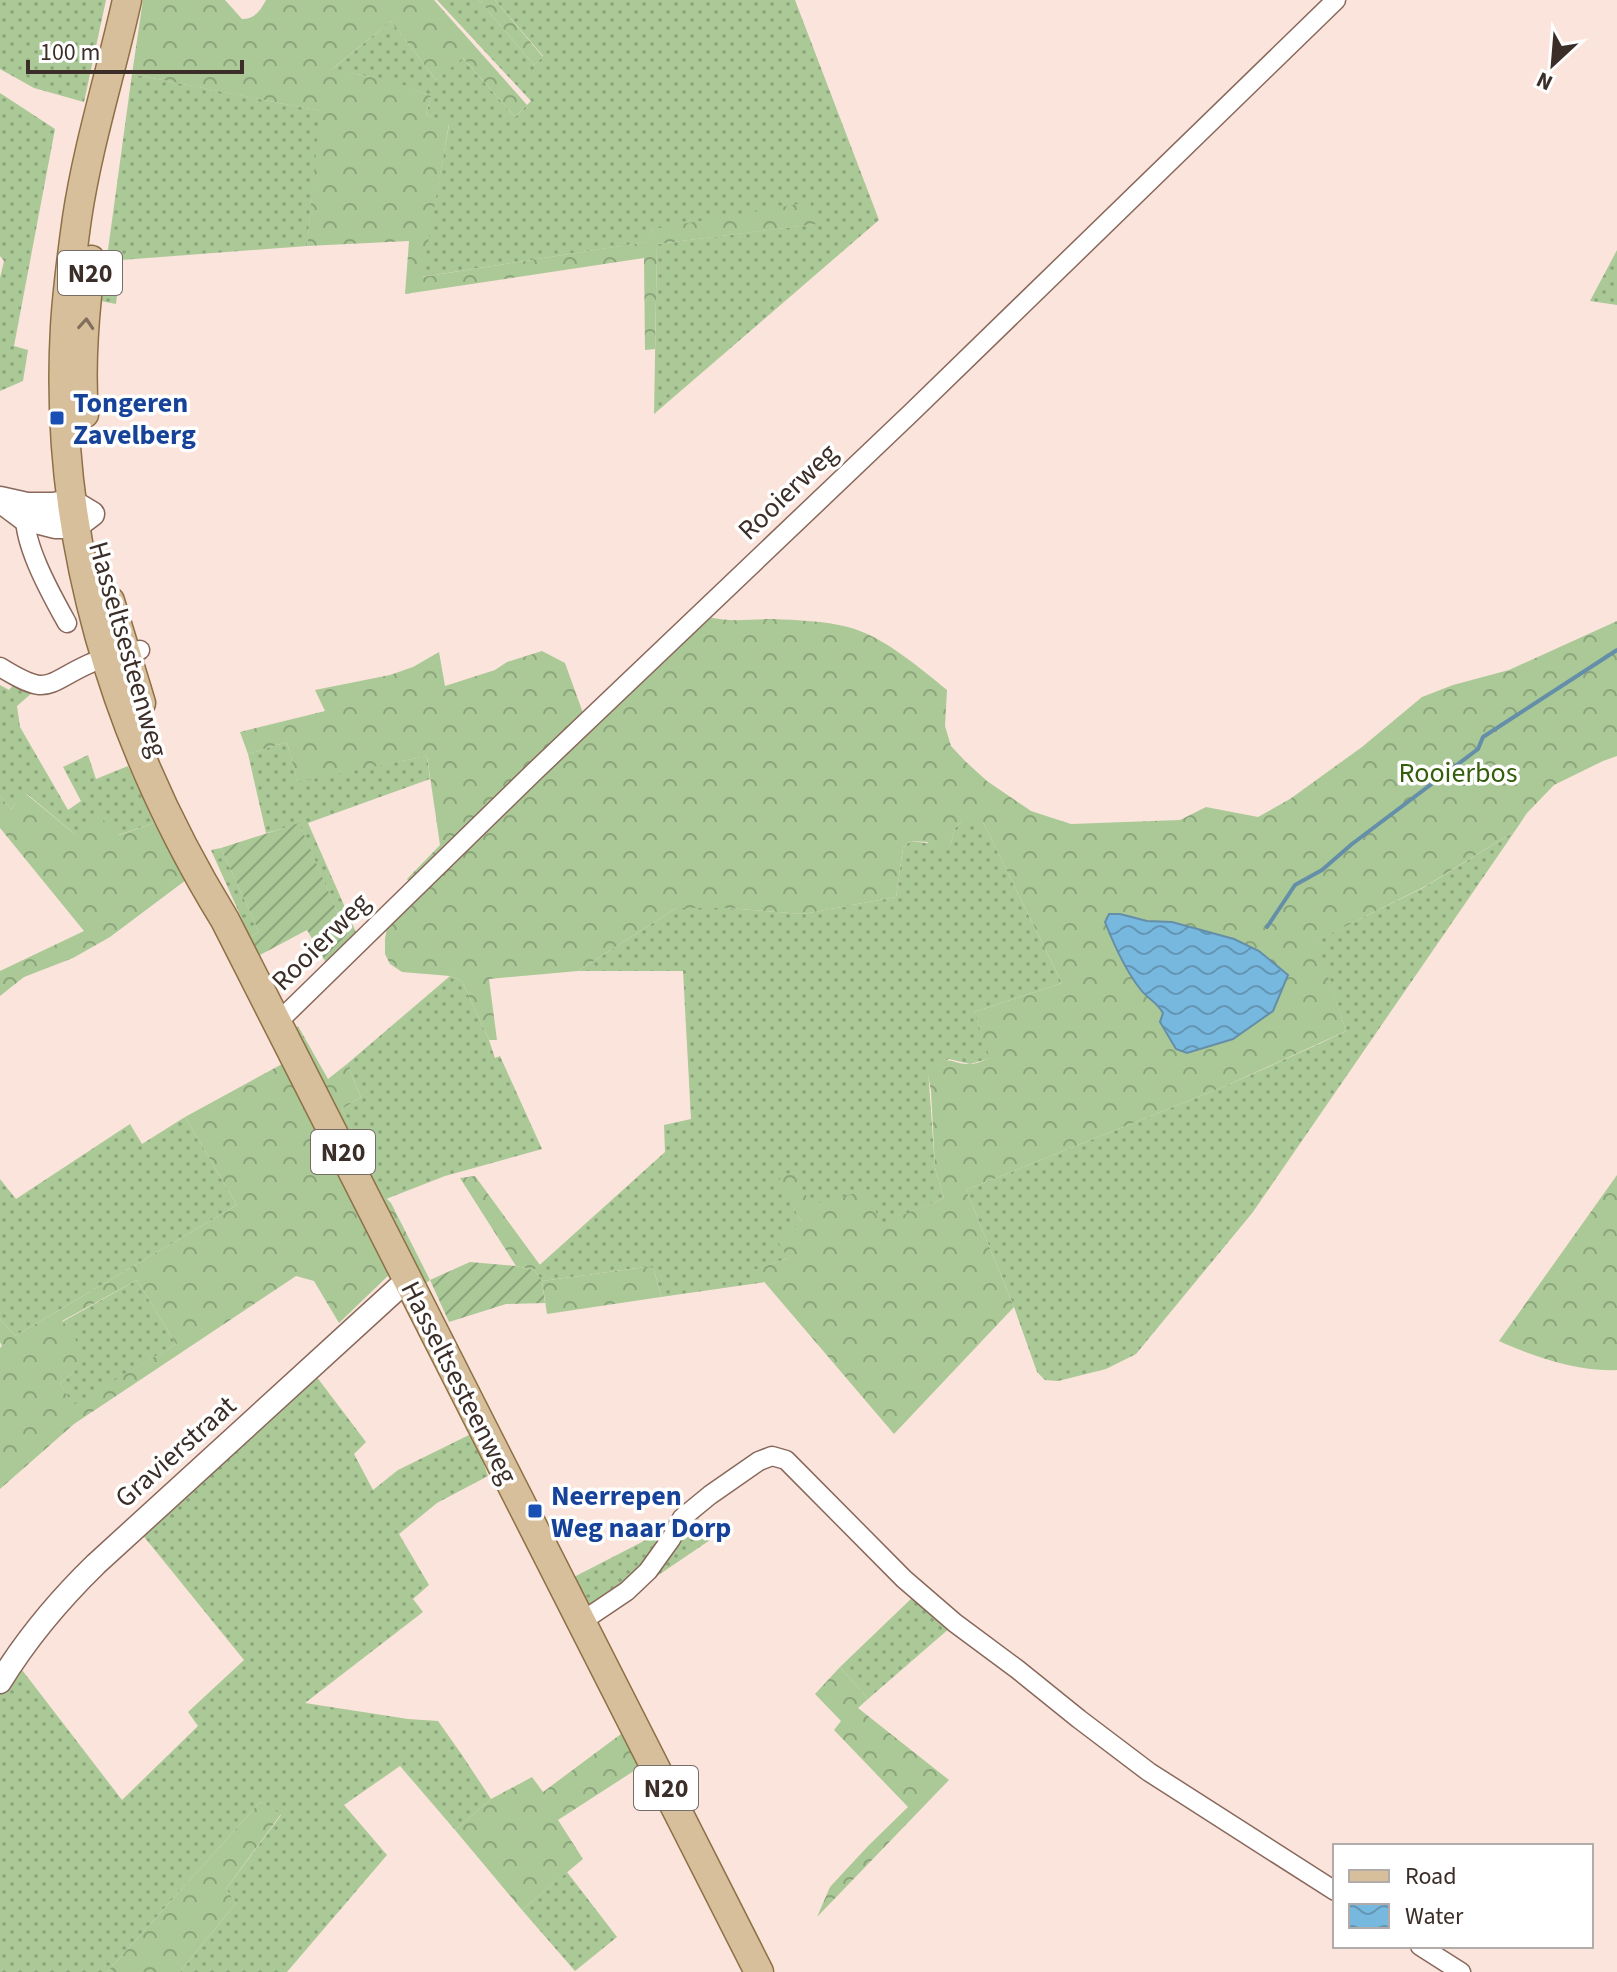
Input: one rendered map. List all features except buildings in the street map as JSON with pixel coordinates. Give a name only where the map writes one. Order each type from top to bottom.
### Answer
[{"type":"main road","name":"Hasseltsesteenweg","points":[[127,0],[77,216],[65,325],[65,411],[93,614],[124,654],[126,721],[198,876],[225,920],[759,1972]]},
{"type":"main road","points":[[0,499],[26,512],[52,505],[80,514]]},
{"type":"street","name":"Rooierweg","points":[[277,1023],[1336,0]]},
{"type":"street","points":[[26,512],[29,542],[67,623]]},
{"type":"street","points":[[0,667],[35,686],[53,684],[93,662],[124,654]]},
{"type":"street","name":"Gravierstraat","points":[[0,1682],[36,1628],[96,1564],[385,1299],[409,1282]]},
{"type":"street","points":[[581,1622],[627,1591],[648,1571],[682,1518],[710,1495],[759,1461],[772,1456],[786,1460],[904,1579],[955,1623],[1149,1772],[1333,1890]]},
{"type":"street","points":[[1423,1948],[1461,1972]]},
{"type":"green space","points":[[0,0],[106,0],[84,102],[34,88],[0,69]]},
{"type":"green space","points":[[143,0],[225,0],[242,19],[257,14],[266,0],[434,0],[527,105],[515,117],[463,58],[436,80],[391,21],[332,69],[396,82],[431,96],[426,115],[449,124],[422,277],[646,242],[653,229],[810,202],[817,224],[657,244],[655,349],[645,350],[644,258],[405,294],[409,241],[307,246],[320,111],[132,74]]},
{"type":"green space","points":[[437,0],[479,0],[534,65],[543,56],[495,0],[795,0],[879,220],[654,414],[657,244],[816,224],[653,229],[647,242],[421,277],[449,125],[426,115],[431,96],[382,80],[331,70],[391,21],[436,80],[462,57],[515,117],[531,101]]},
{"type":"green space","points":[[479,0],[495,0],[543,57],[534,65]]},
{"type":"green space","points":[[132,74],[321,111],[307,246],[121,260],[116,304],[101,301]]},
{"type":"green space","points":[[0,93],[55,129],[14,346],[28,350],[23,381],[0,391],[0,278],[4,261],[0,256]]},
{"type":"green space","points":[[1617,250],[1617,305],[1590,301]]},
{"type":"green space","name":"Rooierbos","points":[[705,616],[731,620],[820,622],[848,627],[874,638],[947,690],[945,726],[951,746],[965,761],[987,781],[1031,811],[1071,824],[1180,820],[1206,807],[1258,817],[1290,799],[1362,747],[1422,697],[1509,670],[1617,621],[1617,756],[1554,785],[1527,813],[1515,831],[1424,887],[1316,941],[1346,1031],[1228,1085],[966,1190],[1014,1307],[894,1434],[754,1270],[788,1258],[777,1240],[802,1222],[777,1181],[793,1171],[811,1205],[871,1189],[879,1225],[944,1198],[935,1168],[927,1069],[940,1061],[971,1064],[990,1058],[974,1012],[1062,983],[983,822],[961,822],[955,828],[950,846],[937,852],[927,842],[910,841],[903,848],[896,897],[803,914],[728,908],[676,908],[578,971],[489,979],[497,1040],[489,1040],[462,981],[450,976],[402,972],[390,964],[385,954],[388,922]],"holes":[[[1120,914],[1147,921],[1172,922],[1288,975],[1273,1011],[1233,1039],[1176,1049],[1160,1022],[1161,1009],[1140,988],[1112,941]]]},
{"type":"green space","points":[[542,651],[565,663],[583,713],[412,885],[407,879],[440,845],[427,756],[297,782],[287,742],[248,754],[240,732],[325,711],[315,690],[390,675],[413,667],[439,652],[445,686]]},
{"type":"green space","points":[[14,684],[33,692],[17,706],[20,727],[68,810],[81,801],[63,767],[88,755],[96,779],[128,766],[154,823],[118,835],[76,835],[27,794],[11,809],[0,796],[0,685],[9,690]]},
{"type":"green space","points":[[287,742],[297,781],[427,756],[430,779],[308,823],[358,937],[351,944],[299,824],[266,833],[248,754]]},
{"type":"green space","points":[[26,794],[76,835],[100,817],[119,835],[154,823],[186,880],[110,937],[73,958],[24,977],[0,996],[0,971],[84,931],[0,828],[0,796],[11,809]]},
{"type":"green space","points":[[961,822],[983,822],[1062,983],[974,1012],[991,1058],[970,1064],[949,1059],[928,1069],[935,1168],[944,1198],[879,1226],[810,1205],[793,1172],[778,1181],[802,1222],[788,1258],[755,1270],[765,1282],[661,1297],[653,1266],[542,1281],[534,1270],[665,1152],[664,1125],[691,1119],[683,971],[578,971],[676,908],[728,908],[803,914],[896,897],[903,848],[910,841],[950,846],[955,828]]},
{"type":"green space","points":[[299,823],[351,944],[328,966],[307,930],[258,956],[250,937],[259,932],[221,848]]},
{"type":"green space","points":[[1515,831],[1253,1212],[1136,1354],[1106,1369],[1058,1381],[1045,1380],[1037,1372],[966,1190],[1228,1085],[1346,1031],[1315,941],[1423,888]]},
{"type":"green space","points":[[221,848],[259,932],[250,937],[211,850]]},
{"type":"green space","points":[[450,976],[462,981],[495,1058],[500,1056],[542,1149],[445,1176],[386,1199],[342,1109],[361,1097],[347,1064]]},
{"type":"green space","points":[[298,1026],[328,1079],[347,1064],[361,1097],[342,1109],[430,1280],[421,1287],[292,1030]]},
{"type":"green space","points":[[284,1063],[393,1271],[339,1323],[314,1281],[296,1276],[74,1424],[0,1489],[0,1319],[15,1336],[237,1205],[185,1117]],"holes":[[[137,1280],[176,1344],[73,1405],[60,1384],[74,1372],[81,1358],[73,1331],[62,1321]]]},
{"type":"green space","points":[[185,1117],[237,1205],[15,1336],[0,1319],[0,1179],[16,1199],[130,1124],[142,1144]]},
{"type":"green space","points":[[1617,1175],[1617,1370],[1587,1369],[1556,1362],[1499,1341]]},
{"type":"green space","points":[[475,1176],[540,1265],[534,1270],[516,1266],[460,1178]]},
{"type":"green space","points":[[470,1262],[534,1270],[542,1281],[545,1303],[506,1304],[449,1322],[430,1280]]},
{"type":"green space","points":[[653,1266],[661,1297],[547,1314],[542,1281]]},
{"type":"green space","points":[[137,1280],[176,1344],[73,1406],[60,1384],[74,1372],[62,1322]]},
{"type":"green space","points":[[316,1376],[366,1442],[354,1454],[373,1490],[398,1470],[473,1433],[488,1476],[437,1503],[399,1534],[429,1585],[413,1599],[423,1612],[305,1703],[438,1721],[491,1799],[455,1830],[400,1766],[344,1805],[387,1855],[287,1972],[180,1972],[236,1903],[226,1889],[281,1815],[260,1802],[107,1972],[0,1972],[0,1694],[19,1666],[122,1800],[198,1726],[188,1712],[244,1660],[141,1533],[219,1467]]},
{"type":"green space","points":[[682,1512],[647,1565],[593,1605],[585,1603],[572,1578],[642,1542]]},
{"type":"green space","points":[[694,1513],[713,1538],[632,1593]]},
{"type":"green space","points":[[914,1596],[951,1627],[868,1699],[840,1667]]},
{"type":"green space","points":[[840,1667],[868,1699],[858,1708],[949,1780],[817,1917],[830,1887],[908,1807],[834,1730],[841,1721],[815,1694]]},
{"type":"green space","points":[[621,1734],[640,1767],[558,1820],[583,1859],[522,1910],[455,1830],[491,1799],[532,1777],[543,1792]]},
{"type":"green space","points":[[260,1802],[281,1814],[226,1889],[236,1903],[180,1972],[107,1972]]},
{"type":"green space","points":[[567,1872],[617,1937],[575,1971],[522,1910]]},
{"type":"water","points":[[1109,914],[1172,922],[1234,939],[1259,951],[1288,975],[1273,1011],[1233,1039],[1187,1053],[1176,1049],[1160,1022],[1163,1013],[1141,990],[1120,957],[1105,922]]},
{"type":"waterway","points":[[1267,927],[1295,885],[1322,870],[1478,749],[1483,737],[1617,650]]},
{"type":"place","name":"Tongeren Zavelberg","points":[[57,418]]},
{"type":"place","name":"Neerrepen Weg naar Dorp","points":[[535,1511]]}]
